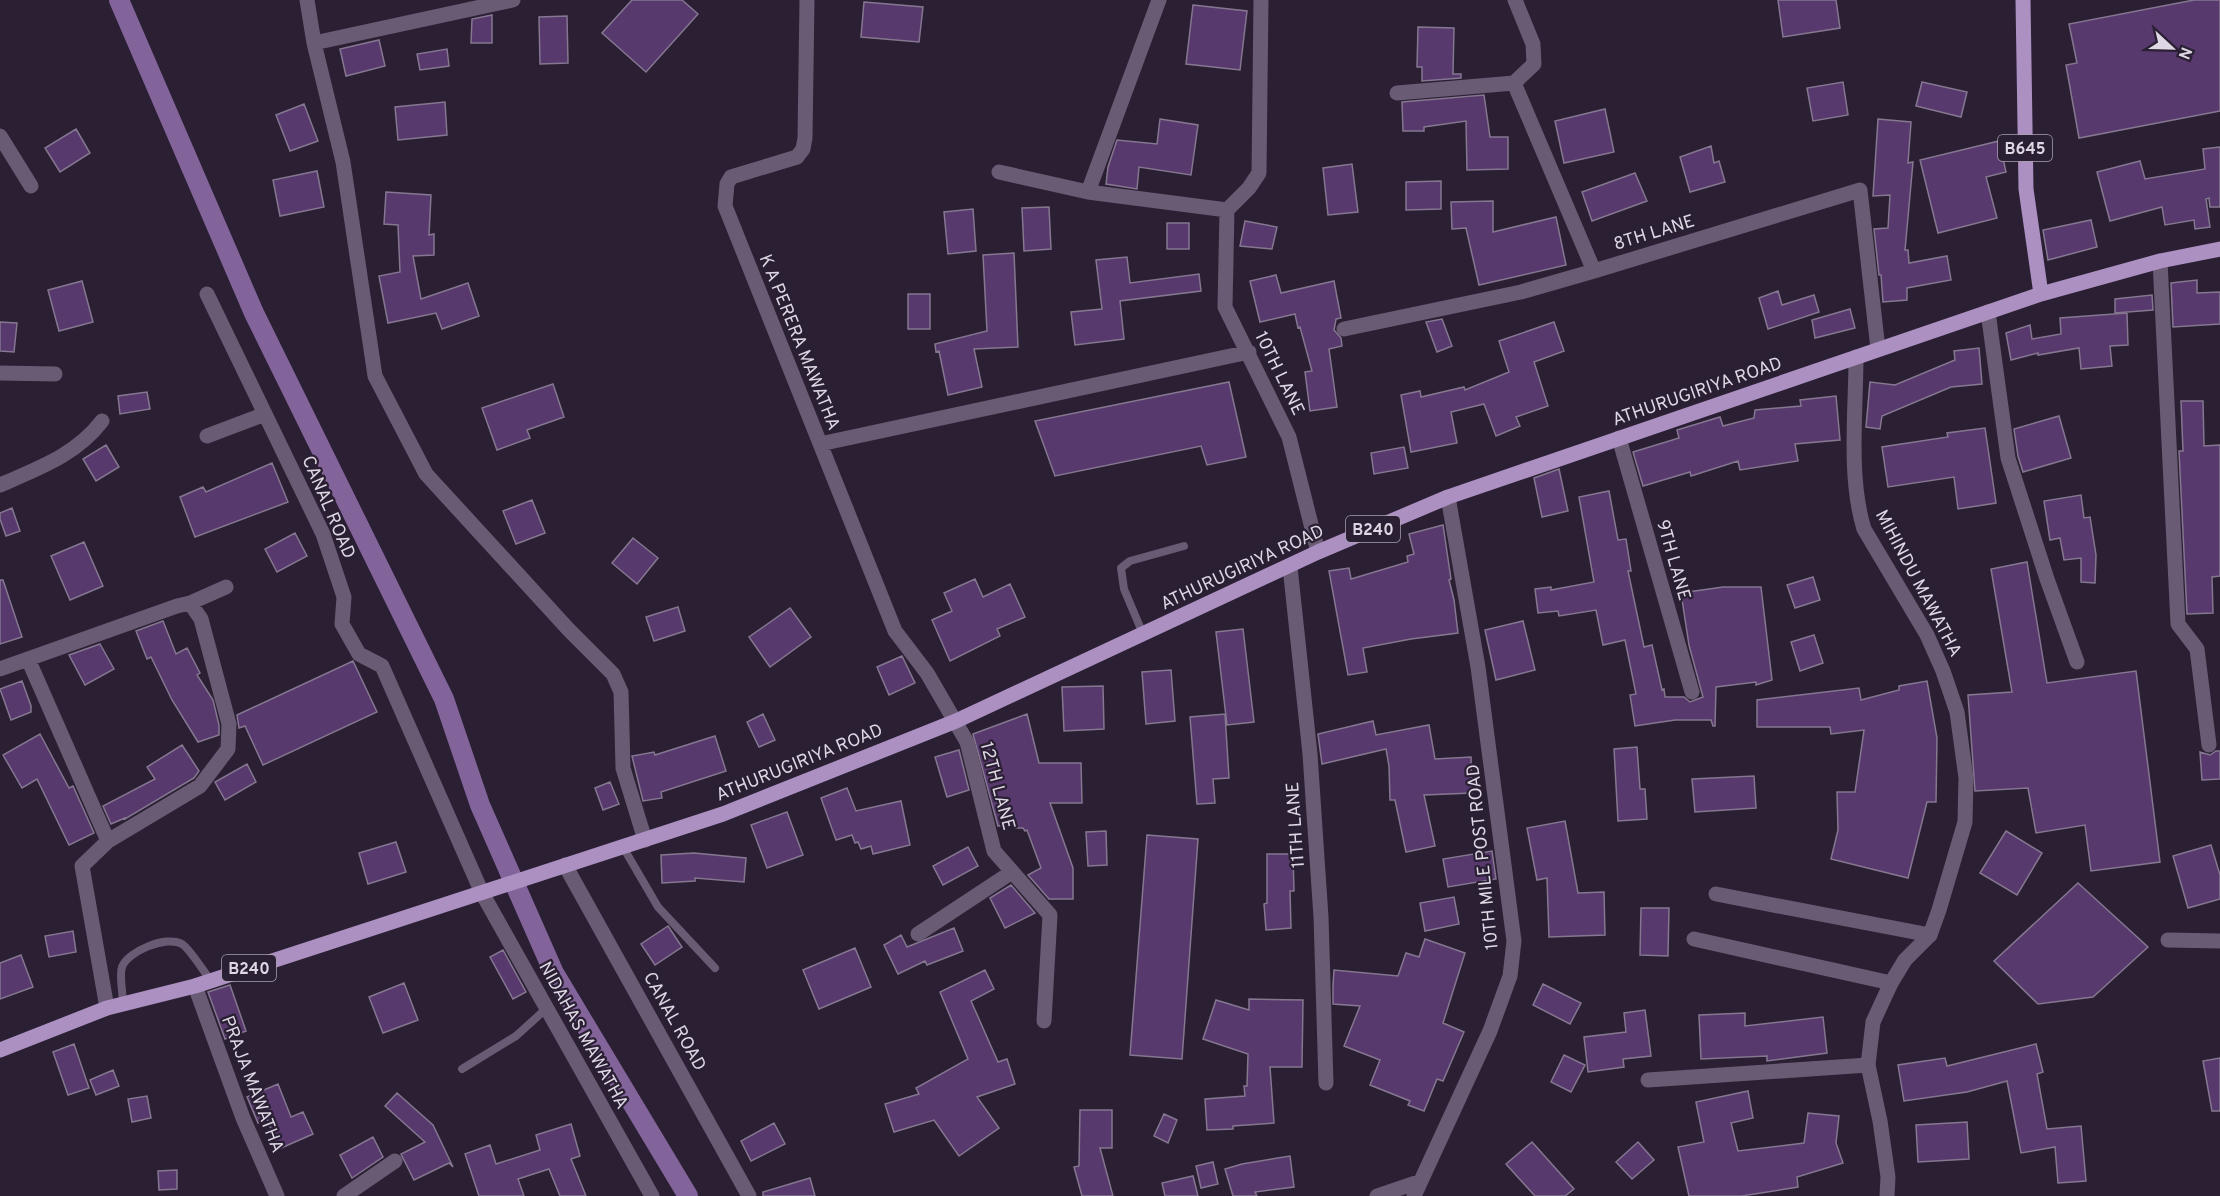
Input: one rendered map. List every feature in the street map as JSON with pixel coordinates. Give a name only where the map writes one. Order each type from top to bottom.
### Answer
[{"type":"main road","name":"B645","points":[[2023,0],[2025,189],[2041,294]]},
{"type":"main road","name":"ATHURUGIRIYA ROAD","points":[[482,893],[723,814],[956,721],[1318,552],[1448,497],[2041,294],[2160,261],[2220,249]]},
{"type":"main road","name":"B240","points":[[0,1050],[107,1008],[195,986],[482,893]]},
{"type":"street","points":[[307,0],[314,43],[343,162],[375,376],[426,474],[569,630],[613,674],[621,692],[623,768],[645,840]]},
{"type":"street","points":[[314,43],[513,0]]},
{"type":"street","name":"K A PERERA MAWATHA","points":[[807,0],[803,149],[796,157],[731,177],[727,184],[725,206],[895,631],[927,673],[956,721]]},
{"type":"street","points":[[1088,192],[1160,0]]},
{"type":"street","points":[[999,172],[1088,192],[1227,210],[1249,188],[1258,173],[1261,0]]},
{"type":"street","points":[[1397,93],[1514,83],[1534,64],[1533,44],[1515,0]]},
{"type":"street","points":[[1344,329],[1521,292],[1594,271],[1514,83]]},
{"type":"street","points":[[0,136],[31,186]]},
{"type":"street","name":"8TH LANE","points":[[1594,271],[1860,190],[1878,349]]},
{"type":"street","name":"10TH LANE","points":[[1227,210],[1225,307],[1289,437],[1318,552]]},
{"type":"street","points":[[2160,261],[2178,624],[2197,649],[2209,745]]},
{"type":"street","name":"CANAL ROAD","points":[[207,294],[323,534],[344,597],[342,624],[359,654],[382,666],[482,893]]},
{"type":"street","points":[[1988,312],[2008,458],[2047,579],[2077,662]]},
{"type":"street","points":[[820,444],[1249,352]]},
{"type":"street","name":"MIHINDU MAWATHA","points":[[1856,357],[1855,490],[1859,513],[1864,529],[1927,635],[1943,671],[1957,712],[1966,778],[1965,822],[1930,935],[1905,960],[1891,983],[1873,1022],[1868,1065],[1888,1177],[1887,1196]]},
{"type":"street","points":[[0,373],[55,374]]},
{"type":"street","points":[[207,436],[265,414]]},
{"type":"street","points":[[0,485],[77,447],[102,421]]},
{"type":"street","name":"9TH LANE","points":[[1619,438],[1692,692]]},
{"type":"street","name":"10TH MILE POST ROAD","points":[[1414,1196],[1490,1031],[1510,976],[1514,941],[1478,667],[1448,497]]},
{"type":"street","name":"11TH LANE","points":[[1290,567],[1311,777],[1321,917],[1326,1083]]},
{"type":"street","points":[[0,669],[190,603],[226,587]]},
{"type":"street","points":[[107,1008],[82,866],[108,841],[200,786],[228,749],[230,724],[201,619],[190,603]]},
{"type":"street","points":[[28,659],[108,841]]},
{"type":"street","name":"12TH LANE","points":[[956,721],[967,742],[994,851],[1050,915],[1044,1021]]},
{"type":"street","name":"CANAL ROAD","points":[[565,865],[749,1196]]},
{"type":"street","points":[[918,934],[1012,872]]},
{"type":"street","name":"NIDAHAS MAWATHA","points":[[482,893],[652,1196]]},
{"type":"street","points":[[1716,894],[1930,935]]},
{"type":"street","points":[[1694,939],[1891,983]]},
{"type":"street","points":[[2168,940],[2220,941]]},
{"type":"street","name":"PRAJA MAWATHA","points":[[195,986],[243,1118],[277,1196]]},
{"type":"street","points":[[1648,1080],[1868,1065]]},
{"type":"street","points":[[344,1196],[395,1161]]},
{"type":"street","points":[[1377,1196],[1421,1181]]},
{"type":"lane","points":[[1143,634],[1124,589],[1121,568],[1130,561],[1184,546]]},
{"type":"lane","points":[[623,847],[658,907],[715,968]]},
{"type":"lane","points":[[123,1004],[121,969],[127,958],[142,948],[171,941],[182,944],[211,981]]},
{"type":"lane","points":[[462,1069],[516,1036],[547,1008]]},
{"type":"building","points":[[632,0],[682,0],[698,14],[646,72],[602,33]]},
{"type":"building","points":[[1778,0],[1836,0],[1840,28],[1783,37]]},
{"type":"building","points":[[2194,0],[2220,0],[2220,111],[2079,138],[2066,65],[2077,63],[2069,24]]},
{"type":"building","points":[[864,2],[923,7],[919,42],[861,37]]},
{"type":"building","points":[[1193,5],[1247,11],[1240,70],[1186,64]]},
{"type":"building","points":[[492,15],[492,43],[471,43],[472,19]]},
{"type":"building","points":[[567,16],[568,63],[540,64],[539,17]]},
{"type":"building","points":[[1418,27],[1454,28],[1453,74],[1461,74],[1461,78],[1422,81],[1422,67],[1417,67]]},
{"type":"building","points":[[379,40],[385,66],[346,76],[340,49]]},
{"type":"building","points":[[447,49],[449,66],[420,70],[417,54]]},
{"type":"building","points":[[1843,82],[1848,115],[1813,121],[1807,88]]},
{"type":"building","points":[[1922,82],[1967,92],[1961,117],[1916,106]]},
{"type":"building","points":[[1484,95],[1490,137],[1508,137],[1508,169],[1467,170],[1466,121],[1424,127],[1424,131],[1403,131],[1402,102]]},
{"type":"building","points":[[445,102],[447,135],[398,140],[395,107]]},
{"type":"building","points":[[304,104],[318,141],[290,151],[276,115]]},
{"type":"building","points":[[1605,109],[1614,152],[1564,163],[1555,121]]},
{"type":"building","points":[[1160,119],[1198,125],[1191,175],[1139,167],[1137,189],[1106,184],[1108,167],[1117,140],[1157,144]]},
{"type":"building","points":[[1878,119],[1911,122],[1908,163],[1913,162],[1905,250],[1908,250],[1909,263],[1947,256],[1951,280],[1907,288],[1907,300],[1883,302],[1874,229],[1888,228],[1890,195],[1873,196]]},
{"type":"building","points":[[76,129],[90,153],[60,172],[45,148]]},
{"type":"building","points":[[1999,141],[2006,172],[1986,177],[1997,218],[1938,233],[1920,160]]},
{"type":"building","points":[[1711,146],[1714,163],[1719,161],[1725,182],[1690,192],[1680,157]]},
{"type":"building","points":[[2220,147],[2220,207],[2210,207],[2209,198],[2206,199],[2210,227],[2195,229],[2194,220],[2165,225],[2162,207],[2110,221],[2097,172],[2140,161],[2145,179],[2205,169],[2203,149]]},
{"type":"building","points":[[1352,164],[1358,212],[1328,215],[1323,168]]},
{"type":"building","points":[[317,171],[324,207],[280,216],[273,180]]},
{"type":"building","points":[[1635,173],[1647,201],[1592,221],[1582,192]]},
{"type":"building","points":[[1441,181],[1441,209],[1406,210],[1406,182]]},
{"type":"building","points":[[386,192],[431,195],[429,235],[434,234],[434,255],[413,256],[421,299],[468,283],[479,316],[442,329],[436,313],[388,323],[379,276],[400,272],[398,225],[384,224]]},
{"type":"building","points":[[1493,201],[1493,232],[1556,217],[1566,265],[1479,285],[1466,228],[1452,229],[1451,202]]},
{"type":"building","points":[[1049,207],[1051,249],[1024,251],[1022,208]]},
{"type":"building","points":[[973,209],[976,251],[948,254],[944,212]]},
{"type":"building","points":[[2091,220],[2097,247],[2048,260],[2043,230]]},
{"type":"building","points":[[1245,221],[1277,227],[1272,249],[1240,246]]},
{"type":"building","points":[[1167,223],[1189,223],[1189,249],[1167,249]]},
{"type":"building","points":[[1014,253],[1018,347],[974,349],[982,387],[948,395],[939,351],[936,352],[935,344],[987,331],[983,255]]},
{"type":"building","points":[[1127,257],[1130,283],[1199,274],[1201,291],[1120,301],[1124,339],[1075,345],[1071,312],[1102,309],[1096,260]]},
{"type":"building","points":[[1276,275],[1281,293],[1334,281],[1341,318],[1336,319],[1334,330],[1341,338],[1342,346],[1329,349],[1337,407],[1310,411],[1305,372],[1312,371],[1295,314],[1260,322],[1250,281]]},
{"type":"building","points":[[2197,280],[2197,293],[2220,292],[2220,324],[2173,327],[2171,283]]},
{"type":"building","points":[[82,281],[93,322],[59,331],[48,290]]},
{"type":"building","points":[[1778,291],[1782,305],[1814,295],[1819,312],[1768,329],[1759,298]]},
{"type":"building","points":[[908,294],[930,294],[930,329],[908,329]]},
{"type":"building","points":[[2152,295],[2153,310],[2115,313],[2115,299]]},
{"type":"building","points":[[1850,309],[1855,328],[1815,338],[1812,320]]},
{"type":"building","points":[[2127,313],[2128,345],[2110,346],[2112,366],[2081,369],[2079,348],[2038,355],[2038,353],[2011,360],[2006,333],[2030,325],[2032,339],[2061,334],[2060,318]]},
{"type":"building","points":[[1442,319],[1452,346],[1437,352],[1426,322]]},
{"type":"building","points":[[0,322],[17,323],[14,352],[0,351]]},
{"type":"building","points":[[1554,322],[1564,351],[1534,362],[1548,406],[1516,417],[1520,426],[1496,436],[1484,404],[1451,412],[1457,443],[1411,452],[1401,395],[1420,391],[1421,397],[1464,387],[1465,390],[1509,372],[1499,341]]},
{"type":"building","points":[[1979,348],[1982,384],[1951,387],[1882,416],[1880,429],[1866,427],[1870,382],[1895,385],[1955,360],[1954,351]]},
{"type":"building","points":[[1229,382],[1246,457],[1207,465],[1201,446],[1055,476],[1035,421]]},
{"type":"building","points":[[553,384],[564,417],[527,430],[530,438],[497,450],[482,408]]},
{"type":"building","points":[[147,392],[150,409],[120,414],[118,396]]},
{"type":"building","points":[[1836,396],[1840,440],[1795,444],[1798,461],[1740,470],[1738,461],[1691,476],[1690,472],[1643,486],[1633,452],[1679,438],[1677,430],[1720,417],[1723,426],[1754,418],[1755,410],[1801,406],[1800,400]]},
{"type":"building","points":[[2181,401],[2203,401],[2204,446],[2220,445],[2220,576],[2212,577],[2213,613],[2187,614],[2179,451],[2183,451]]},
{"type":"building","points":[[2059,416],[2071,458],[2023,472],[2014,429]]},
{"type":"building","points":[[1985,428],[1996,503],[1958,509],[1954,477],[1888,487],[1882,447],[1948,437],[1947,433]]},
{"type":"building","points":[[106,445],[119,467],[96,481],[83,459]]},
{"type":"building","points":[[1404,447],[1408,468],[1374,474],[1371,453]]},
{"type":"building","points":[[272,463],[288,502],[195,537],[180,497],[203,487],[206,492]]},
{"type":"building","points":[[1559,469],[1568,511],[1542,517],[1534,478]]},
{"type":"building","points":[[1609,491],[1618,540],[1626,539],[1631,571],[1628,571],[1644,647],[1652,645],[1665,697],[1684,697],[1690,702],[1703,697],[1689,645],[1681,593],[1723,587],[1761,587],[1772,680],[1756,685],[1756,682],[1716,687],[1715,726],[1711,720],[1675,720],[1635,726],[1630,695],[1636,694],[1625,640],[1603,645],[1596,610],[1559,616],[1558,611],[1538,613],[1535,589],[1551,587],[1551,590],[1594,582],[1579,497]]},
{"type":"building","points":[[2081,495],[2084,518],[2090,517],[2096,555],[2095,583],[2081,582],[2081,558],[2064,560],[2060,538],[2050,540],[2044,501]]},
{"type":"building","points":[[532,500],[545,533],[516,544],[503,511]]},
{"type":"building","points":[[12,508],[20,531],[6,536],[0,513]]},
{"type":"building","points":[[1443,525],[1458,633],[1363,648],[1367,672],[1348,675],[1329,571],[1349,568],[1351,579],[1408,562],[1407,556],[1414,554],[1409,534]]},
{"type":"building","points":[[295,533],[307,556],[277,572],[265,549]]},
{"type":"building","points":[[633,538],[658,558],[637,584],[612,563]]},
{"type":"building","points":[[84,542],[103,586],[70,600],[51,556]]},
{"type":"building","points":[[2027,562],[2047,683],[2136,671],[2160,862],[2091,871],[2085,825],[2036,833],[2028,788],[1975,791],[1968,695],[2012,692],[1991,569]]},
{"type":"building","points":[[1813,577],[1820,600],[1795,608],[1787,585]]},
{"type":"building","points":[[975,579],[983,597],[1010,584],[1025,617],[997,629],[1000,636],[950,661],[932,620],[952,611],[944,593]]},
{"type":"building","points":[[0,580],[3,580],[22,637],[0,644]]},
{"type":"building","points":[[678,607],[685,631],[654,641],[646,617]]},
{"type":"building","points":[[790,608],[811,637],[770,667],[749,637]]},
{"type":"building","points":[[163,621],[176,654],[187,648],[200,673],[197,675],[213,700],[219,735],[198,742],[172,700],[151,657],[147,659],[136,631]]},
{"type":"building","points":[[1523,621],[1535,670],[1496,680],[1485,630]]},
{"type":"building","points":[[1243,629],[1254,722],[1227,725],[1216,632]]},
{"type":"building","points":[[1814,635],[1823,663],[1800,671],[1791,642]]},
{"type":"building","points":[[100,644],[114,669],[85,685],[69,655]]},
{"type":"building","points":[[902,656],[915,683],[889,695],[877,667]]},
{"type":"building","points":[[353,661],[377,712],[263,765],[245,726],[239,728],[237,715]]},
{"type":"building","points":[[1171,670],[1175,721],[1146,724],[1142,672]]},
{"type":"building","points":[[22,681],[31,712],[11,720],[0,689]]},
{"type":"building","points":[[1927,681],[1937,738],[1936,802],[1927,802],[1908,878],[1831,859],[1838,830],[1837,792],[1855,792],[1864,730],[1831,734],[1830,727],[1757,727],[1757,700],[1859,688],[1861,700],[1899,690],[1899,686]]},
{"type":"building","points":[[1103,686],[1104,729],[1064,731],[1062,687]]},
{"type":"building","points":[[763,714],[775,740],[759,747],[747,722]]},
{"type":"building","points":[[1027,714],[1039,763],[1081,763],[1082,803],[1050,803],[1073,868],[1073,899],[1049,899],[1028,875],[1041,868],[1027,830],[1014,828],[1012,823],[998,826],[973,734]]},
{"type":"building","points":[[1225,714],[1229,778],[1213,779],[1215,803],[1197,804],[1190,717]]},
{"type":"building","points":[[1373,721],[1376,735],[1429,725],[1435,759],[1471,757],[1472,793],[1424,795],[1435,846],[1406,852],[1395,800],[1390,800],[1386,749],[1322,764],[1318,734]]},
{"type":"building","points":[[40,734],[69,788],[73,786],[94,833],[69,845],[37,779],[22,788],[3,755]]},
{"type":"building","points":[[715,736],[726,771],[661,792],[662,798],[643,801],[632,756],[654,752],[655,755]]},
{"type":"building","points":[[182,745],[199,771],[194,778],[125,819],[111,824],[103,806],[155,779],[147,767]]},
{"type":"building","points":[[1637,747],[1640,789],[1645,789],[1647,819],[1618,821],[1614,749]]},
{"type":"building","points":[[959,750],[969,790],[947,797],[935,757]]},
{"type":"building","points":[[2220,751],[2220,779],[2202,780],[2200,752],[2210,755]]},
{"type":"building","points":[[247,764],[256,782],[225,800],[215,782]]},
{"type":"building","points":[[1754,776],[1756,808],[1695,812],[1692,779]]},
{"type":"building","points":[[610,782],[619,804],[603,810],[595,788]]},
{"type":"building","points":[[847,788],[856,811],[901,801],[910,845],[873,854],[871,846],[861,849],[858,842],[855,843],[852,835],[836,840],[821,798]]},
{"type":"building","points":[[787,812],[803,855],[767,868],[751,825]]},
{"type":"building","points":[[1565,821],[1578,893],[1604,892],[1605,935],[1549,937],[1547,878],[1537,880],[1527,828]]},
{"type":"building","points":[[1106,831],[1107,865],[1088,866],[1086,832]]},
{"type":"building","points":[[2006,831],[2042,853],[2017,895],[1980,873]]},
{"type":"building","points":[[1147,835],[1198,839],[1182,1059],[1130,1055]]},
{"type":"building","points":[[396,842],[406,872],[368,884],[359,853]]},
{"type":"building","points":[[2211,845],[2220,875],[2220,899],[2188,908],[2173,856]]},
{"type":"building","points":[[968,847],[978,866],[943,885],[933,866]]},
{"type":"building","points":[[1492,851],[1496,879],[1448,887],[1443,859]]},
{"type":"building","points":[[694,853],[746,858],[744,882],[695,878],[695,881],[662,883],[661,855]]},
{"type":"building","points":[[1267,854],[1293,854],[1294,891],[1290,891],[1291,928],[1266,930],[1264,904],[1267,903]]},
{"type":"building","points":[[2078,883],[2148,947],[2093,997],[2038,1004],[1994,961]]},
{"type":"building","points":[[1011,885],[1035,913],[1005,928],[990,898]]},
{"type":"building","points":[[1454,897],[1459,924],[1425,931],[1420,903]]},
{"type":"building","points":[[1641,908],[1669,908],[1668,956],[1640,955]]},
{"type":"building","points":[[668,926],[682,947],[655,965],[641,944]]},
{"type":"building","points":[[954,928],[963,951],[927,965],[925,961],[898,974],[884,945],[901,935],[907,947]]},
{"type":"building","points":[[73,931],[76,952],[49,957],[45,936]]},
{"type":"building","points":[[1425,939],[1465,953],[1443,1023],[1464,1032],[1443,1081],[1437,1079],[1424,1111],[1408,1105],[1410,1101],[1370,1085],[1380,1060],[1344,1046],[1360,1006],[1333,1004],[1333,985],[1334,970],[1398,976],[1406,953],[1419,957]]},
{"type":"building","points":[[855,948],[871,987],[819,1009],[803,970]]},
{"type":"building","points":[[503,950],[526,992],[513,999],[490,957]]},
{"type":"building","points":[[21,955],[33,987],[0,999],[0,963]]},
{"type":"building","points":[[985,970],[994,989],[971,1001],[998,1062],[1007,1059],[1015,1084],[977,1097],[999,1128],[959,1156],[934,1120],[894,1132],[885,1104],[919,1094],[916,1088],[968,1059],[940,992]]},
{"type":"building","points":[[404,983],[418,1020],[383,1033],[369,997]]},
{"type":"building","points":[[1543,984],[1581,1003],[1570,1024],[1533,1005]]},
{"type":"building","points":[[230,985],[246,1031],[225,1039],[208,992]]},
{"type":"building","points":[[1249,999],[1303,1000],[1302,1067],[1270,1067],[1274,1123],[1207,1130],[1205,1099],[1245,1096],[1248,1054],[1203,1039],[1216,1000],[1249,1010]]},
{"type":"building","points":[[1645,1010],[1651,1056],[1623,1059],[1624,1067],[1588,1072],[1584,1037],[1626,1032],[1624,1013]]},
{"type":"building","points":[[1745,1013],[1745,1026],[1823,1017],[1827,1053],[1767,1061],[1767,1056],[1701,1059],[1699,1015]]},
{"type":"building","points":[[74,1044],[89,1088],[68,1095],[53,1052]]},
{"type":"building","points":[[2036,1044],[2043,1072],[2037,1074],[2047,1129],[2081,1126],[2086,1181],[2058,1183],[2055,1147],[2021,1153],[2007,1081],[1967,1092],[1904,1101],[1898,1065],[1945,1058],[1947,1066]]},
{"type":"building","points":[[1564,1055],[1585,1065],[1571,1092],[1551,1082]]},
{"type":"building","points":[[2220,1058],[2220,1111],[2212,1111],[2203,1061]]},
{"type":"building","points":[[113,1070],[119,1086],[96,1095],[90,1080]]},
{"type":"building","points":[[278,1084],[291,1117],[303,1112],[313,1134],[279,1149],[267,1119],[258,1123],[247,1097]]},
{"type":"building","points":[[1748,1091],[1753,1118],[1731,1123],[1738,1151],[1804,1143],[1808,1113],[1839,1116],[1836,1143],[1843,1163],[1797,1177],[1798,1187],[1742,1196],[1689,1196],[1678,1147],[1704,1142],[1696,1102]]},
{"type":"building","points":[[397,1093],[433,1125],[453,1167],[449,1163],[414,1180],[401,1154],[425,1142],[385,1106]]},
{"type":"building","points":[[147,1096],[151,1118],[132,1122],[128,1099]]},
{"type":"building","points":[[1080,1110],[1112,1110],[1112,1148],[1100,1148],[1113,1196],[1082,1196],[1074,1167],[1079,1166]]},
{"type":"building","points":[[1164,1114],[1177,1120],[1168,1143],[1154,1136]]},
{"type":"building","points":[[1967,1122],[1969,1159],[1918,1162],[1916,1125]]},
{"type":"building","points":[[774,1123],[785,1144],[751,1161],[741,1141]]},
{"type":"building","points":[[571,1124],[580,1156],[571,1159],[586,1196],[560,1196],[549,1169],[518,1179],[524,1196],[479,1196],[465,1154],[490,1145],[496,1164],[540,1150],[536,1135]]},
{"type":"building","points":[[373,1137],[383,1157],[352,1178],[340,1155]]},
{"type":"building","points":[[1532,1142],[1574,1189],[1565,1196],[1535,1196],[1506,1164]]},
{"type":"building","points":[[1638,1142],[1654,1160],[1632,1179],[1616,1162]]},
{"type":"building","points":[[1290,1156],[1294,1187],[1255,1192],[1257,1196],[1233,1196],[1225,1169]]},
{"type":"building","points":[[1213,1162],[1218,1184],[1201,1188],[1196,1166]]},
{"type":"building","points":[[177,1170],[177,1189],[159,1190],[158,1171]]},
{"type":"building","points":[[1193,1176],[1198,1196],[1165,1196],[1162,1183]]},
{"type":"building","points":[[810,1178],[815,1196],[763,1196],[763,1192]]},
{"type":"waterway","points":[[119,0],[254,313],[444,699],[480,805],[554,973],[688,1196]]}]
